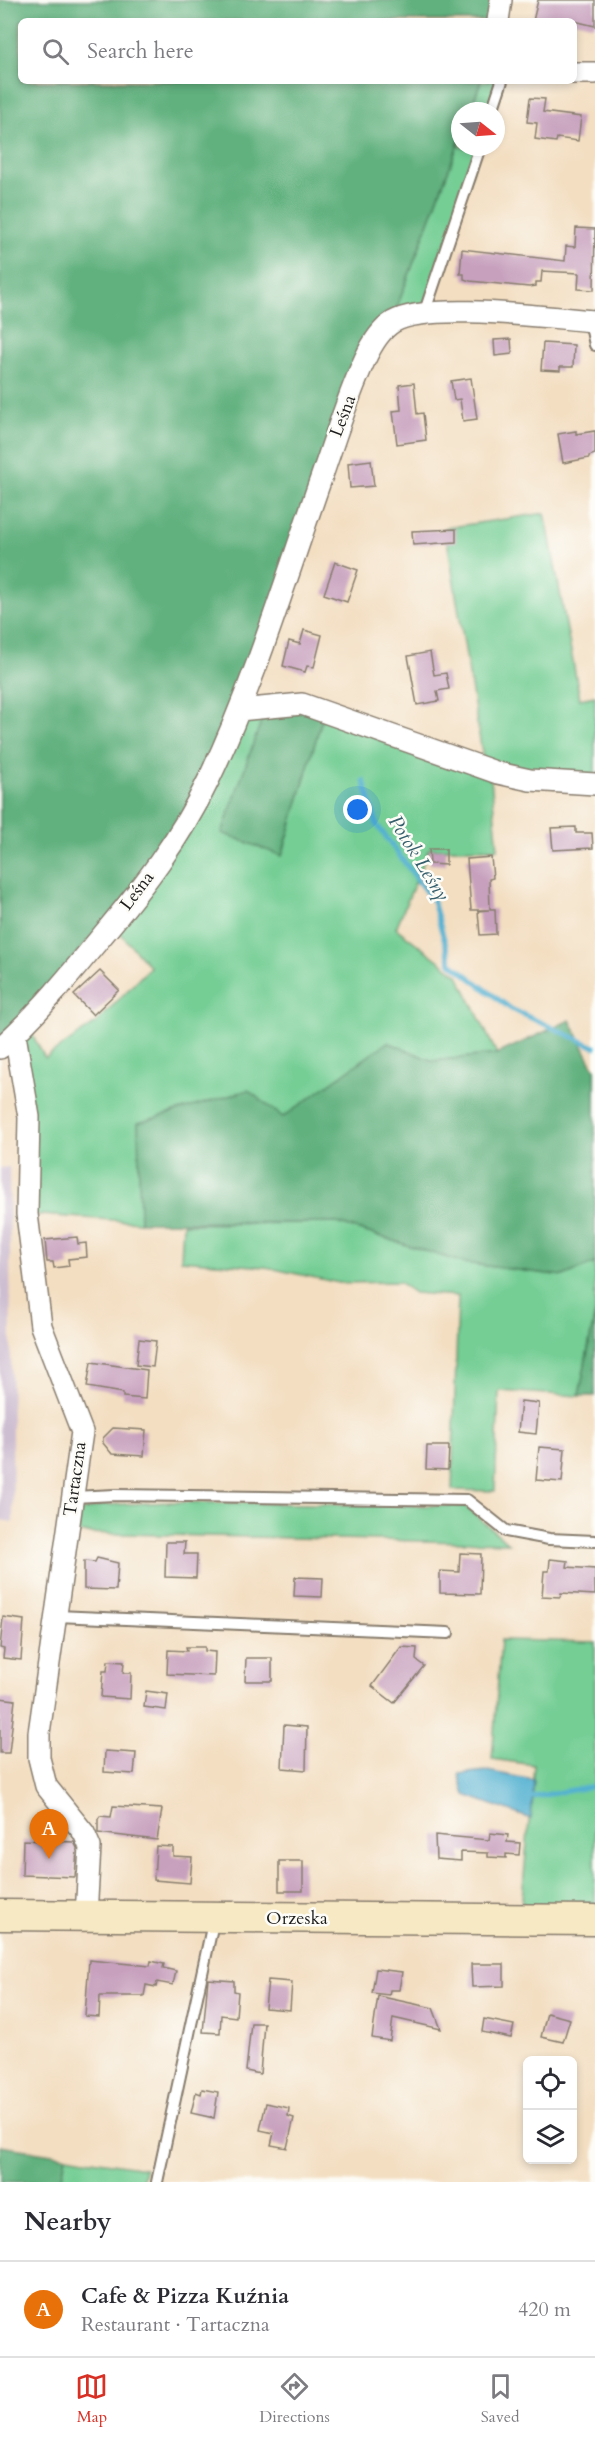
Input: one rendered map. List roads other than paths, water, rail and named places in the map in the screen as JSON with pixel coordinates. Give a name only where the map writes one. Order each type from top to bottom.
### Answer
[{"type":"street","points":[[498,18],[501,0]]},
{"type":"street","points":[[577,73],[595,73]]},
{"type":"street","name":"Leśna","points":[[7,1042],[64,983],[172,845],[208,781],[239,710],[365,359],[378,337],[391,323],[408,315],[461,311],[592,321]]},
{"type":"street","points":[[239,710],[302,704],[498,774],[530,780],[595,784]]},
{"type":"street","name":"Tartaczna","points":[[7,1042],[29,1117],[27,1214],[41,1326],[82,1432],[39,1733],[39,1758],[46,1786],[84,1833],[90,1847],[86,1915]]},
{"type":"street","name":"Orzeska","points":[[0,1915],[595,1920]]},
{"type":"lane","points":[[495,102],[501,84]]},
{"type":"lane","points":[[424,314],[477,156]]},
{"type":"lane","points":[[592,321],[595,345]]},
{"type":"lane","points":[[73,1497],[115,1495],[467,1500],[506,1531],[549,1539],[595,1541]]},
{"type":"lane","points":[[57,1616],[447,1633]]},
{"type":"lane","points":[[157,2182],[214,1918]]},
{"type":"water","points":[[487,1771],[534,1780],[531,1819],[465,1795],[459,1774]]},
{"type":"waterway","name":"Potok Leśny","points":[[364,781],[377,825],[433,901],[451,963],[511,1009],[595,1047]]},
{"type":"waterway","points":[[533,1797],[595,1786]]},
{"type":"place","name":"Cafe & Pizza Kuźnia","points":[[49,1859]]}]
